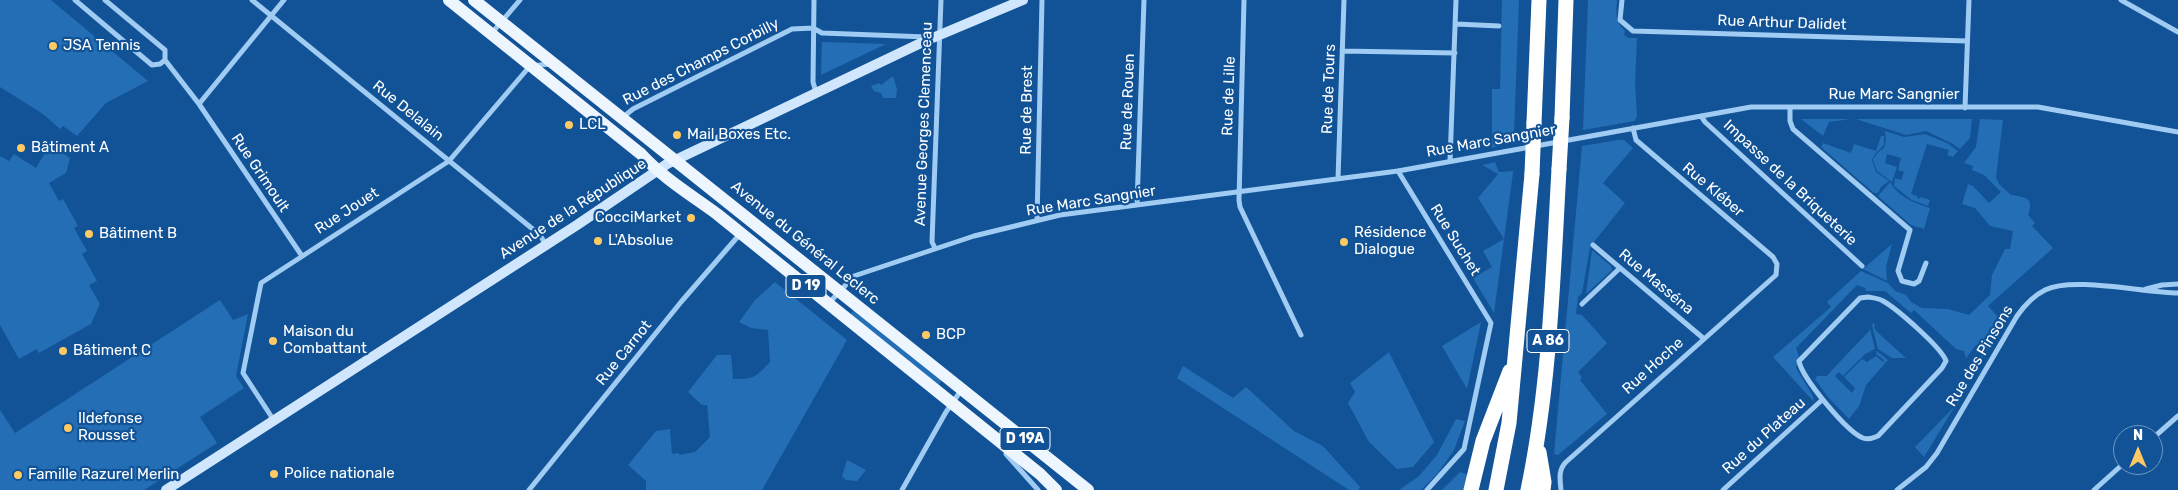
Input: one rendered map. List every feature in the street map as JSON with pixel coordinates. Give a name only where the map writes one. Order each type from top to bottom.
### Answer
[{"type":"highway","name":"A 86","points":[[1496,490],[1509,423],[1532,174],[1539,0]]},
{"type":"highway","name":"A 86","points":[[1528,490],[1538,443],[1546,376],[1562,118],[1566,0]]},
{"type":"highway","points":[[1472,490],[1483,441],[1493,411],[1516,356]]},
{"type":"highway","points":[[1478,490],[1489,443],[1493,411]]},
{"type":"highway","points":[[1538,443],[1544,482],[1543,490]]},
{"type":"main road","name":"D 19","points":[[448,0],[642,154],[657,171],[686,190],[990,434]]},
{"type":"main road","name":"Avenue du Général Leclerc","points":[[474,0],[1088,490]]},
{"type":"main road","name":"Avenue de la République","points":[[166,490],[676,160],[940,34],[1023,0]]},
{"type":"main road","points":[[740,234],[747,228],[759,227]]},
{"type":"main road","points":[[990,434],[1056,490]]},
{"type":"street","points":[[75,0],[152,65],[160,64],[165,60]]},
{"type":"street","name":"Rue Grimoult","points":[[105,0],[165,50],[165,60],[199,104],[302,256]]},
{"type":"street","name":"Rue Delalain","points":[[252,0],[540,235],[546,244]]},
{"type":"street","points":[[199,104],[284,0]]},
{"type":"street","points":[[490,34],[520,0]]},
{"type":"street","points":[[814,0],[813,82],[816,92]]},
{"type":"street","name":"Avenue Georges Clemenceau","points":[[935,248],[932,242],[941,0]]},
{"type":"street","name":"Rue de Brest","points":[[1037,220],[1042,0]]},
{"type":"street","name":"Rue de Rouen","points":[[1137,205],[1144,0]]},
{"type":"street","name":"Rue de Lille","points":[[1244,0],[1240,206],[1301,335]]},
{"type":"street","name":"Rue de Tours","points":[[1338,179],[1344,0]]},
{"type":"street","points":[[1450,161],[1456,0]]},
{"type":"street","name":"Rue Arthur Dalidet","points":[[1622,0],[1620,20],[1633,31],[1967,41]]},
{"type":"street","points":[[1965,108],[1969,0]]},
{"type":"street","points":[[2121,0],[2178,32]]},
{"type":"street","points":[[1456,24],[1499,26]]},
{"type":"street","name":"Rue des Champs Corbilly","points":[[622,118],[633,109],[792,29],[813,28],[822,33],[923,38],[940,34]]},
{"type":"street","points":[[1342,51],[1455,53]]},
{"type":"street","points":[[530,66],[554,64]]},
{"type":"street","name":"Rue Jouet","points":[[272,423],[271,416],[242,373],[261,283],[449,161],[530,66]]},
{"type":"street","name":"Rue Marc Sangnier","points":[[828,304],[854,276],[988,232],[1060,215],[1398,171],[1751,107],[2038,107],[2178,132]]},
{"type":"street","points":[[1790,108],[1790,121],[1793,129],[1910,230],[1898,271],[1902,281],[1914,284],[1919,281],[1926,263]]},
{"type":"street","name":"Impasse de la Briqueterie","points":[[1701,116],[1705,122],[1862,266]]},
{"type":"street","name":"Rue Kléber","points":[[1633,128],[1636,140],[1774,258],[1778,269]]},
{"type":"street","name":"Rue Suchet","points":[[1398,171],[1491,323],[1464,449],[1427,490]]},
{"type":"street","name":"Rue Carnot","points":[[529,490],[681,302],[740,234]]},
{"type":"street","name":"Rue Masséna","points":[[1593,245],[1703,338]]},
{"type":"street","points":[[1582,304],[1620,268]]},
{"type":"street","name":"Rue Hoche","points":[[1561,490],[1561,467],[1703,338],[1776,275],[1778,269]]},
{"type":"street","name":"Rue des Pinsons","points":[[2143,289],[2178,284]]},
{"type":"street","name":"Rue des Pinsons","points":[[1897,490],[1926,467],[1937,453],[2026,304],[2045,290],[2059,286],[2090,286],[2178,293]]},
{"type":"street","name":"Rue du Plateau","points":[[1860,298],[1878,298],[1885,302],[1931,342],[1944,356],[1946,361],[1942,368],[1878,436],[1870,439],[1862,438],[1855,433],[1822,400],[1799,361],[1860,298]]},
{"type":"street","points":[[902,490],[946,412],[962,389]]},
{"type":"street","name":"Rue du Plateau","points":[[1723,490],[1822,400]]},
{"type":"street","points":[[2163,429],[2178,416]]},
{"type":"street","points":[[990,434],[1038,490]]},
{"type":"street","points":[[2094,490],[2113,473]]},
{"type":"shaded area","name":"JSA Tennis","points":[[0,0],[51,0],[148,81],[106,103],[77,136],[63,126],[60,129],[43,114],[0,87]]},
{"type":"shaded area","points":[[1502,0],[1519,0],[1514,133],[1503,136],[1499,140],[1498,146],[1492,148],[1492,89],[1500,89]]},
{"type":"shaded area","points":[[1588,0],[1617,0],[1617,17],[1619,24],[1625,31],[1624,35],[1629,38],[1637,38],[1635,84],[1637,115],[1635,121],[1583,130]]},
{"type":"shaded area","points":[[822,42],[886,44],[821,75]]},
{"type":"shaded area","points":[[893,76],[897,89],[896,98],[883,98],[881,93],[874,91],[871,86],[879,83],[881,85]]},
{"type":"shaded area","points":[[1801,119],[1851,119],[1829,122],[1823,136]]},
{"type":"shaded area","points":[[1856,119],[1972,119],[1970,138],[1960,149],[1926,131],[1906,135]]},
{"type":"shaded area","points":[[1980,119],[2003,120],[1996,177],[1999,184],[2011,195],[2024,197],[2029,201],[2030,209],[2028,215],[2035,223],[2032,226],[2053,248],[1988,306],[2002,321],[1981,361],[1978,359],[1983,353],[1976,345],[1966,358],[1964,351],[1956,349],[1914,310],[1911,313],[1885,291],[1866,291],[1865,288],[1857,285],[1796,348],[1799,357],[1796,368],[1813,396],[1814,402],[1773,357],[1831,307],[1827,302],[1861,271],[1888,283],[1895,291],[1906,295],[1911,302],[1922,308],[1948,309],[1969,315],[1990,295],[1992,275],[2005,249],[2010,249],[2013,231],[1990,226],[1975,208],[1962,204],[1968,184],[1973,186],[1989,203],[2001,192],[1984,175],[1972,170],[1973,166],[1964,163],[1976,147]]},
{"type":"shaded area","points":[[1885,131],[1904,137],[1925,134],[1947,143],[1958,151],[1953,157],[1947,155],[1949,150],[1927,144],[1911,194],[1919,199],[1920,197],[1930,200],[1928,206],[1912,200],[1894,186],[1895,178],[1901,180],[1904,172],[1898,170],[1901,158],[1887,154],[1885,163],[1897,167],[1892,182],[1877,171],[1873,160],[1884,147]]},
{"type":"shaded area","points":[[1881,136],[1884,136],[1884,145],[1872,160],[1876,172],[1889,181],[1881,187],[1878,193],[1874,193],[1821,147],[1823,143],[1851,153],[1854,144],[1876,151]]},
{"type":"shaded area","points":[[1624,140],[1633,148],[1603,183],[1625,203],[1590,247],[1582,293],[1578,297],[1576,314],[1582,315],[1607,343],[1578,372],[1582,378],[1580,380],[1607,414],[1558,455],[1554,454],[1582,146]]},
{"type":"shaded area","points":[[50,145],[70,158],[66,173],[49,183],[59,201],[63,199],[78,226],[74,228],[87,251],[82,254],[97,281],[89,285],[100,304],[91,324],[39,353],[37,349],[19,359],[0,325],[0,156],[9,161],[14,154],[36,168]]},
{"type":"shaded area","points":[[1495,162],[1499,172],[1513,171],[1513,173],[1494,313],[1473,278],[1492,267],[1483,251],[1504,239],[1478,198],[1498,174],[1482,165]]},
{"type":"shaded area","points":[[1890,182],[1902,196],[1930,208],[1924,229],[1911,225],[1878,196]]},
{"type":"shaded area","points":[[1892,244],[1886,267],[1887,281],[1863,269]]},
{"type":"shaded area","points":[[1592,250],[1611,266],[1612,270],[1586,294]]},
{"type":"shaded area","points":[[775,282],[847,340],[762,490],[646,490],[646,481],[628,465],[656,431],[670,429],[672,454],[679,453],[679,455],[695,452],[710,437],[707,405],[702,405],[688,392],[717,355],[731,355],[733,379],[753,377],[770,362],[768,330],[751,328],[739,322],[755,300]]},
{"type":"shaded area","points":[[220,300],[233,320],[248,314],[236,376],[244,388],[200,417],[217,443],[144,490],[0,490],[0,410],[15,433]]},
{"type":"shaded area","points":[[854,310],[942,380],[939,385],[850,314]]},
{"type":"shaded area","points":[[1481,322],[1467,389],[1442,346]]},
{"type":"shaded area","points":[[1874,322],[1875,330],[1906,358],[1892,358],[1878,349],[1872,325]]},
{"type":"shaded area","points":[[1869,324],[1875,349],[1865,354],[1843,376],[1839,372],[1835,376],[1852,393],[1855,388],[1844,377],[1862,359],[1867,362],[1876,356],[1883,362],[1884,360],[1876,354],[1877,351],[1888,360],[1866,385],[1859,406],[1849,419],[1827,396],[1815,379],[1817,376],[1827,376],[1870,330]]},
{"type":"shaded area","points":[[1389,352],[1434,442],[1413,467],[1397,469],[1369,442],[1348,403],[1355,392],[1350,383]]},
{"type":"shaded area","points":[[1183,366],[1233,398],[1246,387],[1294,431],[1323,446],[1360,487],[1358,490],[1349,490],[1177,378]]},
{"type":"shaded area","points":[[1955,406],[1924,457],[1915,447]]},
{"type":"shaded area","points":[[1456,419],[1465,421],[1454,450],[1438,473],[1421,490],[1399,490],[1419,476],[1437,455]]},
{"type":"shaded area","points":[[847,460],[866,470],[857,481],[846,480],[842,476]]},
{"type":"shaded area","points":[[1460,472],[1469,475],[1464,490],[1442,490]]},
{"type":"place","name":"JSA Tennis","points":[[53,46]]},
{"type":"place","name":"LCL","points":[[569,125]]},
{"type":"place","name":"Mail Boxes Etc.","points":[[677,135]]},
{"type":"place","name":"Bâtiment A","points":[[21,148]]},
{"type":"place","name":"CocciMarket","points":[[691,218]]},
{"type":"place","name":"Bâtiment B","points":[[89,234]]},
{"type":"place","name":"L'Absolue","points":[[598,241]]},
{"type":"place","name":"Résidence Dialogue","points":[[1344,242]]},
{"type":"place","name":"BCP","points":[[926,335]]},
{"type":"place","name":"Maison du Combattant","points":[[273,341]]},
{"type":"place","name":"Bâtiment C","points":[[63,351]]},
{"type":"place","name":"Ildefonse Rousset","points":[[68,428]]},
{"type":"place","name":"Police nationale","points":[[274,474]]},
{"type":"place","name":"Famille Razurel Merlin","points":[[18,475]]}]
